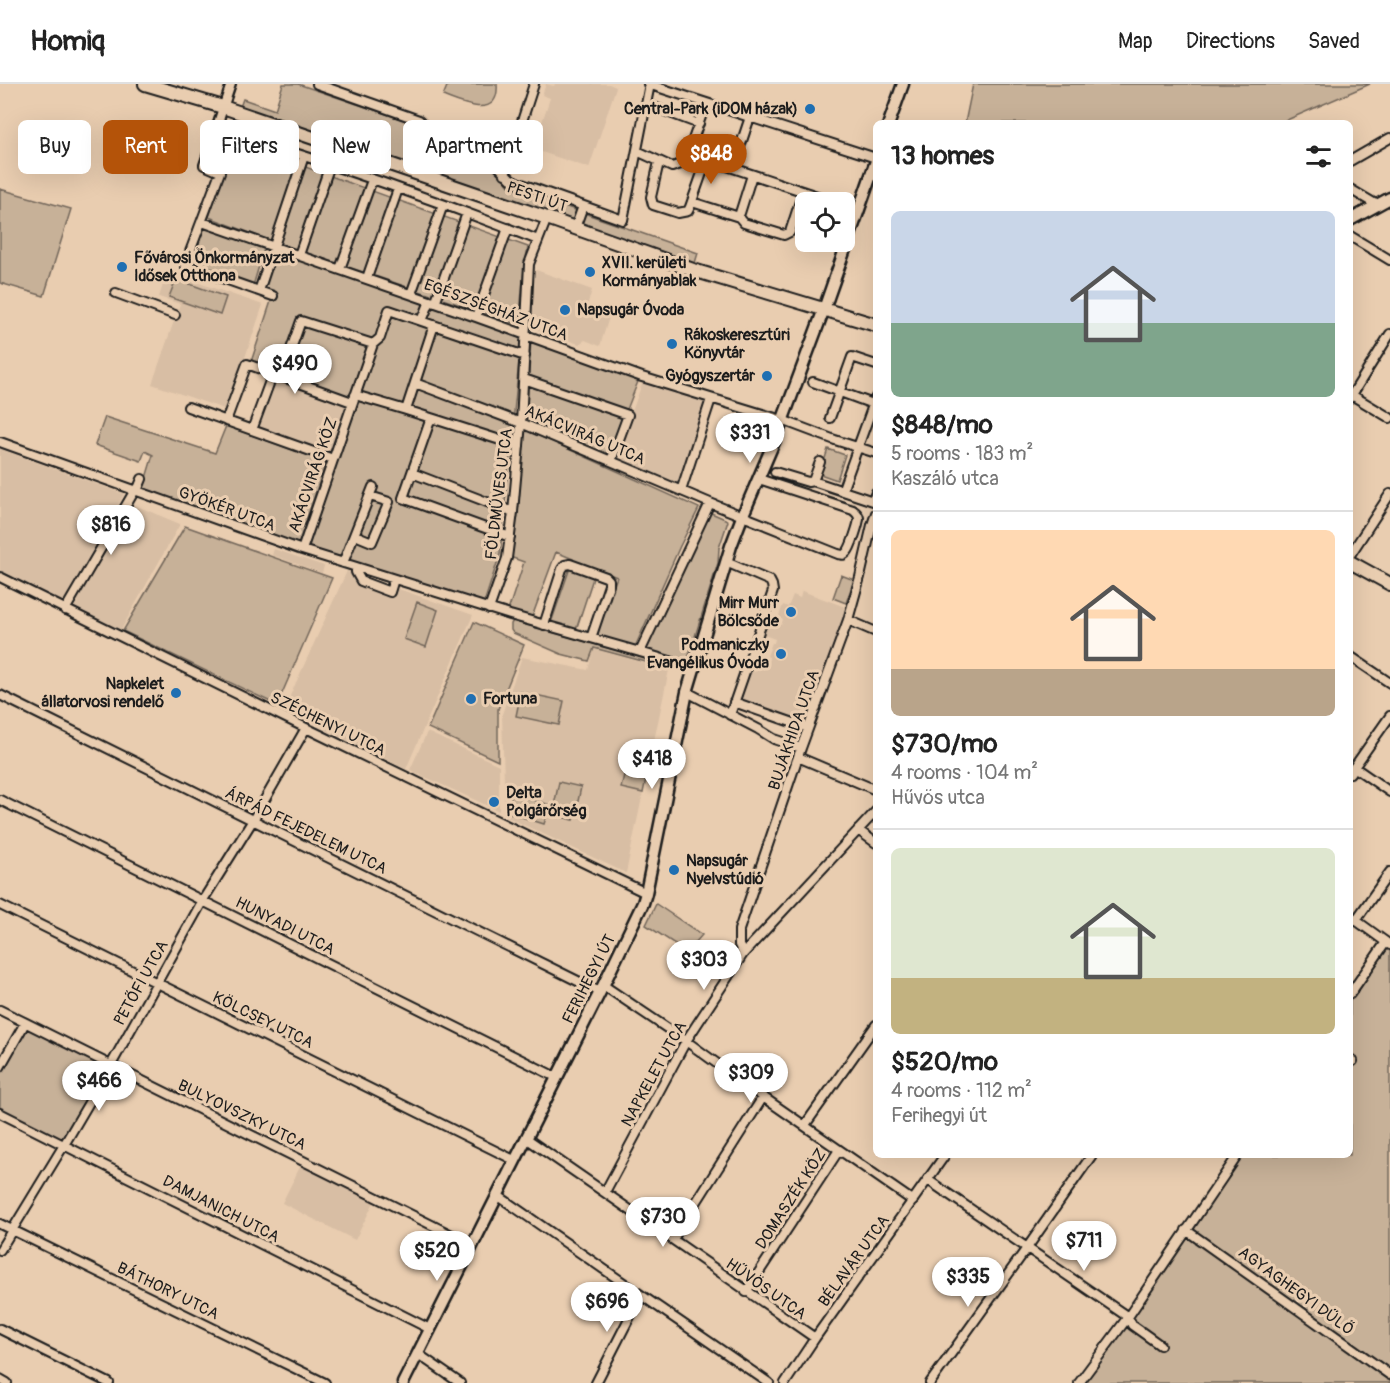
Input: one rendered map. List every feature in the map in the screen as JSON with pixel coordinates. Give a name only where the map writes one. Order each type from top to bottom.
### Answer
[{"type":"main road","name":"PESTI ÚT","points":[[146,84],[223,107],[705,274],[873,324]]},
{"type":"main road","points":[[890,120],[903,84]]},
{"type":"main road","name":"FERIHEGYI ÚT","points":[[403,1383],[602,988],[646,893],[687,692],[726,562],[824,309],[873,168]]},
{"type":"main road","points":[[1353,218],[1390,198]]},
{"type":"main road","points":[[1353,564],[1390,584]]},
{"type":"street","points":[[219,120],[231,84]]},
{"type":"street","name":"PESTI ÚT","points":[[317,84],[419,120]]},
{"type":"street","points":[[522,120],[534,84]]},
{"type":"street","points":[[706,103],[686,159],[681,164],[672,167],[637,151],[649,84],[873,158]]},
{"type":"street","points":[[646,104],[699,124]]},
{"type":"street","points":[[733,168],[750,117]]},
{"type":"street","points":[[1353,159],[1390,138]]},
{"type":"street","name":"PESTI ÚT","points":[[505,174],[519,183],[623,220],[637,151]]},
{"type":"street","points":[[299,154],[311,158]]},
{"type":"street","points":[[259,291],[304,156]]},
{"type":"street","points":[[659,162],[651,197],[653,205],[678,213],[688,211],[702,172],[708,166],[718,163],[803,192]]},
{"type":"street","points":[[219,174],[185,265],[273,296]]},
{"type":"street","points":[[299,255],[327,174]]},
{"type":"street","points":[[355,174],[538,240]]},
{"type":"street","points":[[740,213],[752,175]]},
{"type":"street","points":[[340,269],[372,180]]},
{"type":"street","points":[[367,278],[398,189]]},
{"type":"street","points":[[1353,191],[1377,205]]},
{"type":"street","points":[[692,202],[739,217],[744,223],[783,236],[790,232],[795,217]]},
{"type":"street","points":[[411,294],[443,204]]},
{"type":"street","name":"PESTI ÚT","points":[[575,228],[583,206]]},
{"type":"street","points":[[422,321],[433,302],[467,213]]},
{"type":"street","name":"FÖLDMŰVES UTCA","points":[[489,609],[507,558],[513,512],[524,379],[529,264],[547,218]]},
{"type":"street","name":"EGÉSZSÉGHÁZ UTCA","points":[[202,222],[367,278],[642,377],[782,420]]},
{"type":"street","points":[[477,317],[508,228]]},
{"type":"street","points":[[1353,238],[1390,260]]},
{"type":"street","points":[[116,293],[175,315]]},
{"type":"street","name":"EGÉSZSÉGHÁZ UTCA","points":[[389,310],[525,356]]},
{"type":"street","name":"AKÁCVIRÁG KÖZ","points":[[302,550],[373,344],[380,338],[389,310]]},
{"type":"street","points":[[281,377],[301,321],[373,344]]},
{"type":"street","points":[[406,410],[434,325]]},
{"type":"street","points":[[1353,393],[1390,333]]},
{"type":"street","points":[[830,418],[852,357],[873,364]]},
{"type":"street","points":[[226,421],[247,364],[281,377],[406,410],[519,446]]},
{"type":"street","points":[[252,430],[273,373]]},
{"type":"street","points":[[524,379],[628,415],[611,461]]},
{"type":"street","points":[[813,382],[839,392],[873,399]]},
{"type":"street","name":"AKÁCVIRÁG UTCA","points":[[415,383],[521,423],[742,517]]},
{"type":"street","points":[[1353,397],[1390,418]]},
{"type":"street","points":[[681,491],[711,399]]},
{"type":"street","points":[[842,490],[873,405]]},
{"type":"street","points":[[188,407],[333,459]]},
{"type":"street","points":[[431,418],[403,498],[510,537]]},
{"type":"street","points":[[782,420],[873,452]]},
{"type":"street","name":"GYÖKÉR UTCA","points":[[0,442],[302,550],[489,609],[693,668]]},
{"type":"street","points":[[813,481],[820,462]]},
{"type":"street","points":[[776,472],[808,482],[813,481],[873,501]]},
{"type":"street","points":[[412,473],[513,512]]},
{"type":"street","points":[[65,610],[142,479]]},
{"type":"street","points":[[742,517],[838,554],[844,555],[849,550],[859,520],[857,513],[759,479]]},
{"type":"street","points":[[343,563],[372,491],[388,502],[372,542],[355,536]]},
{"type":"street","points":[[1353,550],[1390,494]]},
{"type":"street","points":[[640,652],[710,504]]},
{"type":"street","name":"BUJÁKHIDA UTCA","points":[[743,954],[739,945],[739,930],[808,728],[848,620],[873,522]]},
{"type":"street","points":[[726,562],[770,581],[772,585],[772,591],[730,715]]},
{"type":"street","points":[[544,625],[562,569],[566,564],[570,564],[609,580],[591,638]]},
{"type":"street","points":[[356,567],[361,581],[390,592],[394,579]]},
{"type":"street","name":"SZÉCHENYI UTCA","points":[[0,577],[646,893]]},
{"type":"street","points":[[848,620],[873,631]]},
{"type":"street","points":[[1353,658],[1390,683]]},
{"type":"street","points":[[687,692],[774,739],[801,748]]},
{"type":"street","name":"ÁRPÁD FEJEDELEM UTCA","points":[[0,695],[602,988],[686,1041],[913,1202]]},
{"type":"street","points":[[735,702],[808,728]]},
{"type":"street","points":[[1353,769],[1390,716]]},
{"type":"street","name":"PETŐFI UTCA","points":[[0,1250],[111,1065],[203,900],[306,728]]},
{"type":"street","points":[[798,757],[873,789]]},
{"type":"street","points":[[1353,771],[1390,792]]},
{"type":"street","name":"HUNYADI UTCA","points":[[0,800],[556,1077]]},
{"type":"street","name":"NAPKELET UTCA","points":[[605,1192],[686,1041],[743,954],[873,814]]},
{"type":"street","points":[[858,830],[873,841]]},
{"type":"street","points":[[1353,990],[1388,943],[1353,918],[1390,872]]},
{"type":"street","name":"KÖLCSEY UTCA","points":[[0,905],[514,1160]]},
{"type":"street","name":"BULYOVSZKY UTCA","points":[[0,1010],[472,1245]]},
{"type":"street","points":[[0,1067],[25,1023]]},
{"type":"street","points":[[804,1125],[873,1028]]},
{"type":"street","points":[[673,1239],[763,1097]]},
{"type":"street","name":"DAMJANICH UTCA","points":[[0,1113],[430,1329]]},
{"type":"street","name":"HŰVÖS UTCA","points":[[526,1138],[815,1338]]},
{"type":"street","name":"DOMASZÉK KÖZ","points":[[747,1292],[839,1150]]},
{"type":"street","name":"BÉLAVÁR UTCA","points":[[785,1383],[943,1158]]},
{"type":"street","points":[[930,1383],[1090,1158]]},
{"type":"street","points":[[1079,1383],[1128,1317],[1236,1158]]},
{"type":"street","points":[[928,1180],[1128,1317],[1132,1325],[1160,1345]]},
{"type":"street","points":[[497,1195],[769,1383]]},
{"type":"street","name":"BÁTHORY UTCA","points":[[0,1224],[325,1383]]},
{"type":"street","name":"AGYAGHEGYI DŰLŐ","points":[[1186,1230],[1390,1375]]},
{"type":"street","points":[[596,1383],[641,1295]]},
{"type":"street","points":[[0,1329],[109,1383]]},
{"type":"street","points":[[418,1354],[460,1383]]},
{"type":"street","points":[[0,1379],[7,1383]]},
{"type":"shaded area","points":[[283,84],[298,84],[404,120],[403,163],[391,159],[391,120],[311,120],[311,131],[299,127],[299,120],[278,120],[240,107],[243,99],[275,110]]},
{"type":"shaded area","points":[[448,84],[497,84],[496,95],[486,106],[469,105],[443,96]]},
{"type":"shaded area","points":[[546,84],[554,86],[555,84],[609,84],[616,87],[589,168],[543,152],[543,120],[550,98],[542,95]]},
{"type":"shaded area","points":[[973,84],[1370,84],[1287,120],[966,120]]},
{"type":"shaded area","points":[[299,165],[311,169],[311,174],[325,174],[528,247],[519,325],[269,240],[209,217],[224,174],[299,174]]},
{"type":"shaded area","points":[[435,174],[500,174],[510,187],[698,253],[695,263]]},
{"type":"shaded area","points":[[0,189],[71,209],[44,296],[0,283]]},
{"type":"shaded area","points":[[204,227],[264,249],[253,286],[192,263]]},
{"type":"shaded area","points":[[276,251],[518,336],[521,341],[500,554],[484,603],[307,548],[357,401],[251,362],[274,292],[262,289]]},
{"type":"shaded area","name":"Napsugár Óvoda","points":[[536,270],[592,290],[587,306],[610,314],[600,346],[585,340],[579,344],[538,330],[533,326],[531,319]]},
{"type":"shaded area","points":[[167,272],[263,305],[227,410],[152,384],[180,304],[159,297]]},
{"type":"shaded area","points":[[176,279],[226,297],[220,315],[169,297]]},
{"type":"shaded area","points":[[531,339],[639,379],[609,455],[526,421]]},
{"type":"shaded area","points":[[274,378],[348,404],[331,454],[256,428]]},
{"type":"shaded area","points":[[643,381],[707,401],[679,486],[615,459]]},
{"type":"shaded area","points":[[105,417],[215,453],[226,426],[326,462],[298,545],[143,488],[153,455],[145,451],[141,461],[95,445]]},
{"type":"shaded area","points":[[524,429],[699,508],[635,647],[596,635],[617,577],[596,569],[576,630],[551,623],[573,559],[556,552],[532,617],[508,611],[524,562],[510,557],[518,513]]},
{"type":"shaded area","points":[[0,449],[124,494],[62,604],[0,572]]},
{"type":"shaded area","points":[[828,449],[845,455],[837,480],[820,474]]},
{"type":"shaded area","points":[[132,504],[180,524],[121,630],[73,607]]},
{"type":"shaded area","points":[[709,512],[728,521],[719,548],[718,563],[687,662],[645,650],[645,648]]},
{"type":"shaded area","points":[[185,526],[332,578],[277,705],[123,631]]},
{"type":"shaded area","points":[[274,549],[324,566],[322,573],[272,555]]},
{"type":"shaded area","points":[[347,571],[473,615],[406,769],[284,709]]},
{"type":"shaded area","points":[[841,575],[854,580],[846,603],[833,598]]},
{"type":"shaded area","points":[[802,591],[848,608],[806,724],[740,700],[751,671],[755,672],[760,659],[767,662],[769,659],[767,656],[775,639],[764,635],[769,621],[781,625],[783,620],[778,618],[783,605],[788,607],[793,595],[800,598]]},
{"type":"shaded area","points":[[417,602],[438,610],[426,647],[404,639]]},
{"type":"shaded area","points":[[513,621],[647,659],[646,662],[594,648],[589,661],[561,654],[513,633],[511,624]]},
{"type":"shaded area","name":"Fortuna","points":[[474,622],[524,645],[498,709],[498,761],[428,728]]},
{"type":"shaded area","points":[[594,649],[669,670],[626,873],[505,816],[502,714],[522,657],[588,670]]},
{"type":"shaded area","points":[[521,692],[564,701],[559,725],[516,716]]},
{"type":"shaded area","points":[[427,732],[499,765],[499,811],[410,770]]},
{"type":"shaded area","points":[[631,745],[652,750],[643,793],[621,788]]},
{"type":"shaded area","points":[[559,782],[581,787],[574,820],[552,815]]},
{"type":"shaded area","points":[[512,793],[550,805],[544,824],[506,812]]},
{"type":"shaded area","points":[[656,904],[702,935],[687,952],[646,925]]},
{"type":"shaded area","points":[[1386,942],[1390,945],[1390,1383],[1079,1383],[1236,1158],[1353,1158],[1353,990]]},
{"type":"shaded area","points":[[25,1023],[111,1065],[64,1145],[0,1113],[0,1067]]},
{"type":"shaded area","points":[[301,1165],[374,1202],[355,1240],[282,1203]]},
{"type":"place","name":"Central-Park (iDOM házak)","points":[[810,109]]},
{"type":"place","name":"Fővárosi Önkormányzat Idősek Otthona","points":[[122,267]]},
{"type":"place","name":"XVII. kerületi Kormányablak","points":[[590,272]]},
{"type":"place","name":"Napsugár Óvoda","points":[[565,310]]},
{"type":"place","name":"Rákoskeresztúri Könyvtár","points":[[672,344]]},
{"type":"place","name":"Gyógyszertár","points":[[767,376]]},
{"type":"place","name":"Mirr Murr Bölcsőde","points":[[791,612]]},
{"type":"place","name":"Podmaniczky Evangélikus Óvoda","points":[[781,654]]},
{"type":"place","name":"Napkelet állatorvosi rendelő","points":[[176,693]]},
{"type":"place","name":"Fortuna","points":[[471,699]]},
{"type":"place","name":"Delta Polgárőrség","points":[[494,802]]},
{"type":"place","name":"Napsugár Nyelvstúdió","points":[[674,870]]}]
